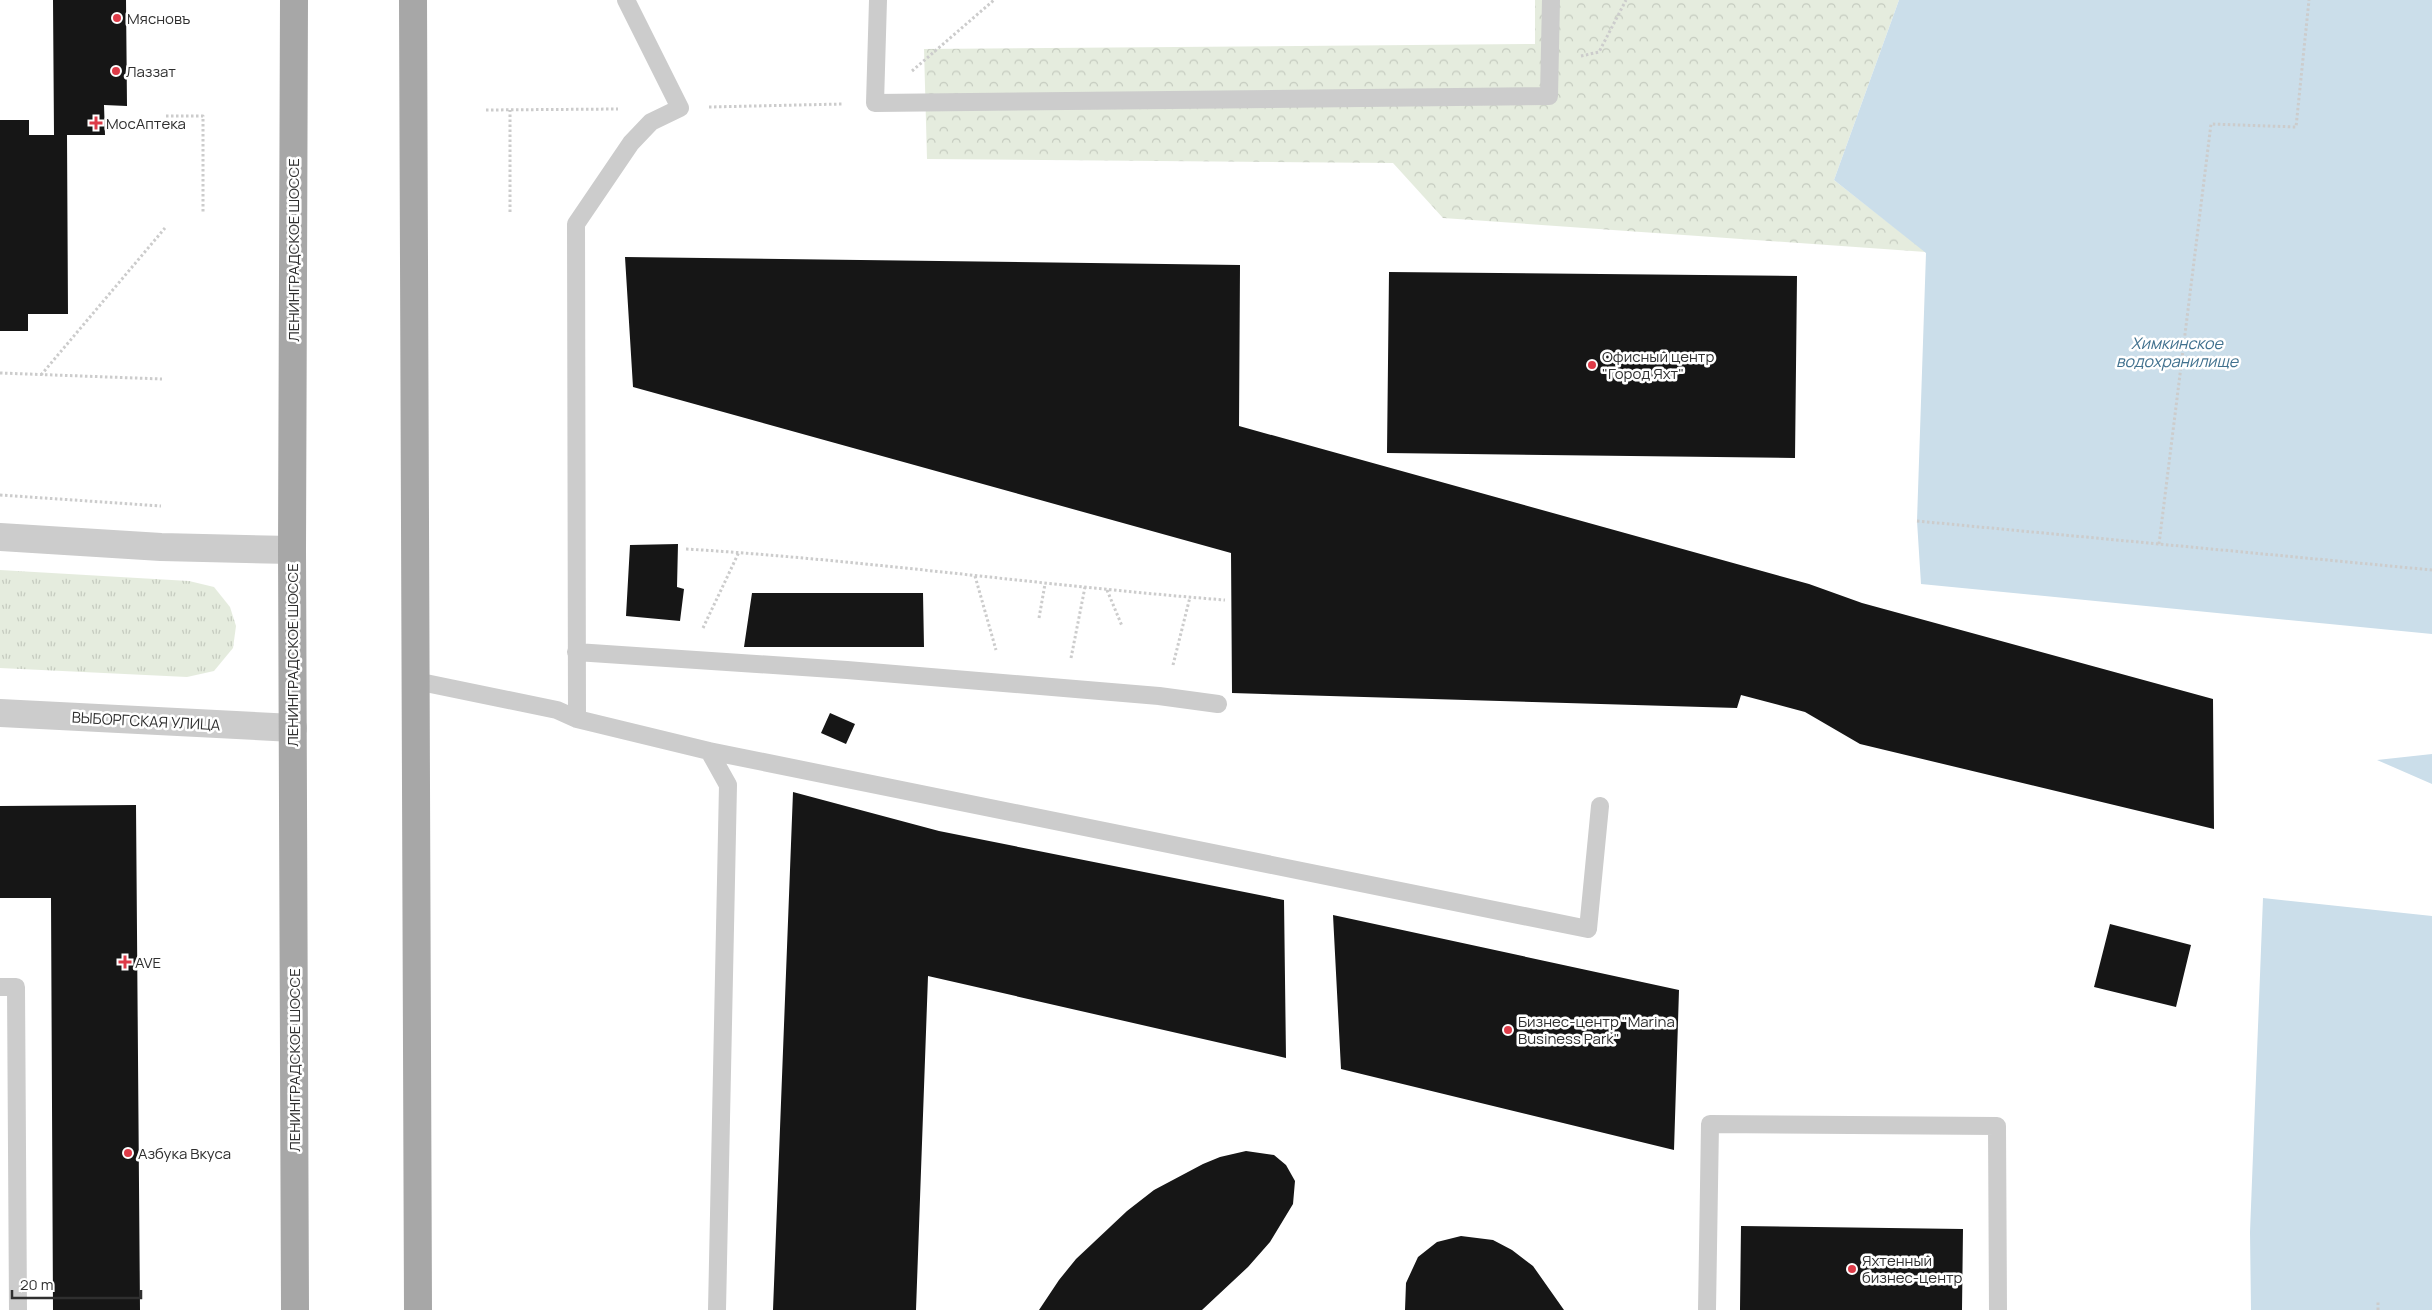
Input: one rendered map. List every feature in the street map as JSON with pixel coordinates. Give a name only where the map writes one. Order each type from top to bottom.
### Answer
[{"type":"main road","name":"ЛЕНИНГРАДСКОЕ ШОССЕ","points":[[294,0],[292,728],[295,1310]]},
{"type":"main road","points":[[413,0],[418,1310]]},
{"type":"street","points":[[0,537],[161,547],[292,550]]},
{"type":"street","name":"ВЫБОРГСКАЯ УЛИЦА","points":[[0,713],[292,728]]},
{"type":"lane","points":[[577,719],[576,224],[631,144],[651,122],[680,108],[626,0]]},
{"type":"lane","points":[[878,0],[875,103],[1549,96],[1551,0]]},
{"type":"lane","points":[[576,652],[848,670],[1159,696],[1218,704]]},
{"type":"lane","points":[[416,681],[556,710],[577,719],[709,751],[1588,929],[1600,806]]},
{"type":"lane","points":[[709,751],[728,785],[717,1310]]},
{"type":"lane","points":[[0,987],[16,987],[18,1310]]},
{"type":"lane","points":[[1706,1310],[1710,1124],[1996,1126],[1998,1310]]},
{"type":"path","points":[[875,103],[994,0]]},
{"type":"path","points":[[1550,62],[1599,52],[1626,0]]},
{"type":"path","points":[[2158,544],[2211,124],[2296,127],[2309,0]]},
{"type":"path","points":[[486,110],[510,110],[510,212]]},
{"type":"path","points":[[166,116],[203,116],[203,212]]},
{"type":"path","points":[[41,375],[165,228]]},
{"type":"path","points":[[0,373],[162,379]]},
{"type":"path","points":[[0,495],[161,506]]},
{"type":"path","points":[[1917,521],[2432,570]]},
{"type":"path","points":[[686,548],[825,559],[1045,584],[1225,600]]},
{"type":"path","points":[[701,632],[739,552]]},
{"type":"path","points":[[975,576],[996,651]]},
{"type":"path","points":[[1039,618],[1045,584]]},
{"type":"path","points":[[1070,665],[1085,587]]},
{"type":"path","points":[[1107,590],[1122,626]]},
{"type":"path","points":[[1171,674],[1190,597]]},
{"type":"path","points":[[2378,1300],[2378,1310]]},
{"type":"green space","points":[[1535,0],[1899,0],[1834,180],[1926,252],[1443,218],[1393,163],[927,159],[924,49],[1535,44]]},
{"type":"green space","points":[[0,570],[189,581],[214,587],[230,607],[236,626],[233,648],[214,671],[187,677],[0,668]]},
{"type":"water","name":"Химкинское водохранилище","points":[[1899,0],[2432,0],[2432,634],[1921,584],[1917,521],[1926,253],[1834,180]]},
{"type":"water","points":[[2432,754],[2432,784],[2377,760]]},
{"type":"water","points":[[2263,898],[2432,916],[2432,1310],[2251,1310],[2250,1232]]},
{"type":"building","points":[[53,0],[126,0],[127,106],[104,105],[105,135],[67,135],[68,314],[28,314],[28,331],[0,331],[0,120],[29,120],[29,135],[54,135]]},
{"type":"building","points":[[625,257],[1240,265],[1239,426],[1809,584],[1862,603],[2213,699],[2214,829],[1860,744],[1805,712],[1741,695],[1737,708],[1232,693],[1231,553],[633,387]]},
{"type":"building","name":"Офисный центр \"Город Яхт\"","points":[[1389,272],[1797,276],[1795,458],[1387,453]]},
{"type":"building","points":[[678,544],[677,587],[684,589],[680,621],[626,616],[630,545]]},
{"type":"building","points":[[752,593],[923,593],[924,647],[744,647]]},
{"type":"building","points":[[830,713],[855,724],[846,744],[821,733]]},
{"type":"building","points":[[793,792],[939,831],[1284,900],[1286,1058],[928,976],[916,1310],[773,1310]]},
{"type":"building","points":[[136,805],[140,1310],[53,1310],[51,898],[0,898],[0,806]]},
{"type":"building","name":"Бизнес-центр \"Marina Business Park\"","points":[[1333,915],[1679,990],[1674,1150],[1341,1069]]},
{"type":"building","points":[[2110,924],[2191,945],[2176,1007],[2094,987]]},
{"type":"building","points":[[1246,1151],[1274,1155],[1286,1165],[1295,1181],[1293,1204],[1270,1242],[1248,1267],[1202,1310],[1039,1310],[1076,1259],[1127,1211],[1154,1190],[1203,1164],[1220,1157]]},
{"type":"building","name":"Яхтенный бизнес-центр","points":[[1741,1226],[1963,1229],[1962,1310],[1740,1310]]},
{"type":"building","points":[[1461,1236],[1493,1240],[1512,1250],[1533,1266],[1564,1310],[1405,1310],[1406,1283],[1418,1257],[1437,1242]]},
{"type":"place","name":"Мясновъ","points":[[117,18]]},
{"type":"place","name":"Лаззат","points":[[116,71]]},
{"type":"place","name":"МосАптека","points":[[96,123]]},
{"type":"place","name":"Офисный центр \"Город Яхт\"","points":[[1592,365]]},
{"type":"place","name":"AVE","points":[[125,962]]},
{"type":"place","name":"Бизнес-центр \"Marina Business Park\"","points":[[1508,1030]]},
{"type":"place","name":"Азбука Вкуса","points":[[128,1153]]},
{"type":"place","name":"Яхтенный бизнес-центр","points":[[1852,1269]]}]
